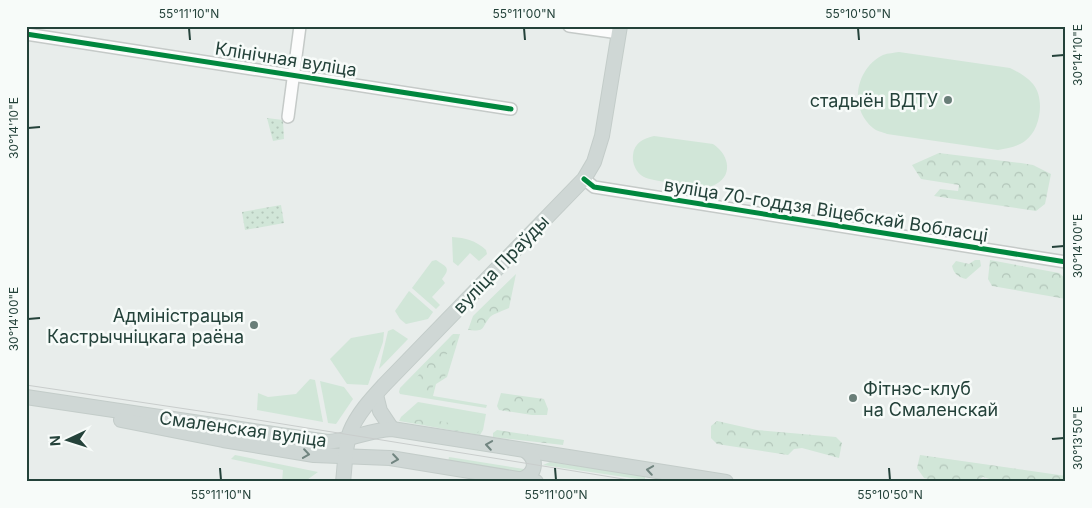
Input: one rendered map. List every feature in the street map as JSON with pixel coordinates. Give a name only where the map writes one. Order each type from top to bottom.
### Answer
[{"type":"main road","name":"вуліца Праўды","points":[[343,482],[348,438],[358,417],[376,395],[515,248],[584,179],[594,162],[602,136],[620,30]]},
{"type":"main road","points":[[376,395],[380,411],[392,429]]},
{"type":"main road","name":"Смаленская вуліца","points":[[26,397],[328,442],[392,429],[726,482]]},
{"type":"main road","name":"Смаленская вуліца","points":[[26,404],[286,451],[314,455],[390,458],[536,482]]},
{"type":"main road","points":[[522,479],[529,476],[534,467],[532,456],[526,451]]},
{"type":"main road","points":[[544,482],[540,475],[540,467],[542,461],[552,455]]},
{"type":"street","points":[[288,116],[300,26]]},
{"type":"street","points":[[569,26],[620,30]]},
{"type":"street","name":"Клінічная вуліца","points":[[26,34],[511,109]]},
{"type":"street","name":"вуліца 70-годдзя Віцебскай Вобласці","points":[[584,179],[594,186],[1066,262]]},
{"type":"green space","name":"стадыён ВДТУ","points":[[899,52],[1010,68],[1019,73],[1033,84],[1039,97],[1040,114],[1035,129],[1022,143],[998,150],[887,134],[874,129],[865,120],[860,110],[858,89],[861,79],[874,61],[883,55]]},
{"type":"green space","points":[[267,118],[283,120],[284,139],[273,141]]},
{"type":"green space","points":[[654,136],[713,144],[719,149],[726,160],[727,166],[724,178],[707,187],[657,181],[644,177],[635,168],[634,151],[640,142]]},
{"type":"green space","points":[[939,153],[1033,165],[1051,174],[1045,204],[1036,211],[934,196],[940,189],[958,191],[959,185],[921,179],[912,165]]},
{"type":"green space","points":[[281,205],[284,223],[245,230],[242,212]]},
{"type":"green space","points":[[452,237],[474,242],[486,250],[487,254],[479,261],[470,253],[458,266],[453,262]]},
{"type":"green space","points":[[436,260],[445,266],[447,270],[442,279],[445,283],[432,297],[440,305],[436,309],[412,288],[432,261]]},
{"type":"green space","points":[[975,260],[980,260],[981,266],[966,279],[955,273],[952,266],[956,261],[969,264]]},
{"type":"green space","points":[[990,260],[1059,273],[1066,279],[1066,299],[992,286],[988,279]]},
{"type":"green space","points":[[516,274],[509,308],[490,317],[480,330],[468,330],[473,316]]},
{"type":"green space","points":[[409,291],[433,312],[428,319],[406,324],[400,319],[395,311]]},
{"type":"green space","points":[[393,329],[408,339],[379,369],[388,331]]},
{"type":"green space","points":[[384,332],[383,342],[368,385],[347,384],[330,359],[351,338]]},
{"type":"green space","points":[[453,334],[458,334],[452,350],[439,360],[439,366],[446,370],[445,378],[437,379],[431,390],[421,393],[413,391],[417,377]]},
{"type":"green space","points":[[460,334],[447,377],[436,384],[433,396],[487,405],[486,408],[400,394],[400,388],[452,335]]},
{"type":"green space","points":[[310,379],[315,380],[323,422],[257,410],[258,393],[268,397],[296,394]]},
{"type":"green space","points":[[320,381],[344,387],[353,399],[336,424],[328,423]]},
{"type":"green space","points":[[501,393],[544,399],[548,409],[547,415],[532,415],[499,410],[497,406]]},
{"type":"green space","points":[[418,402],[486,414],[483,430],[480,435],[399,421]]},
{"type":"green space","points":[[429,419],[449,423],[454,426],[475,426],[479,430],[478,433],[457,431],[414,423],[414,420]]},
{"type":"green space","points":[[717,421],[757,430],[836,437],[842,443],[839,458],[802,448],[794,449],[788,455],[717,444],[711,438],[711,426]]},
{"type":"green space","points":[[497,430],[564,440],[563,445],[493,437],[493,433]]},
{"type":"green space","points":[[235,455],[318,472],[304,482],[282,482],[283,470],[231,459]]},
{"type":"green space","points":[[920,455],[1066,476],[1066,482],[1000,482],[983,477],[976,482],[943,482],[924,478],[917,468]]},
{"type":"green space","points":[[449,457],[530,470],[523,473],[448,462]]},
{"type":"green space","points":[[550,462],[645,476],[645,480],[543,465]]},
{"type":"tram line","points":[[26,385],[233,416],[642,482]]},
{"type":"cycle path","points":[[26,34],[511,109]]},
{"type":"cycle path","points":[[584,179],[594,187],[1066,262]]},
{"type":"place","name":"стадыён ВДТУ","points":[[948,100]]},
{"type":"place","name":"Адміністрацыя Кастрычніцкага раёна","points":[[254,325]]},
{"type":"place","name":"Фітнэс-клуб на Смаленскай","points":[[853,398]]}]
